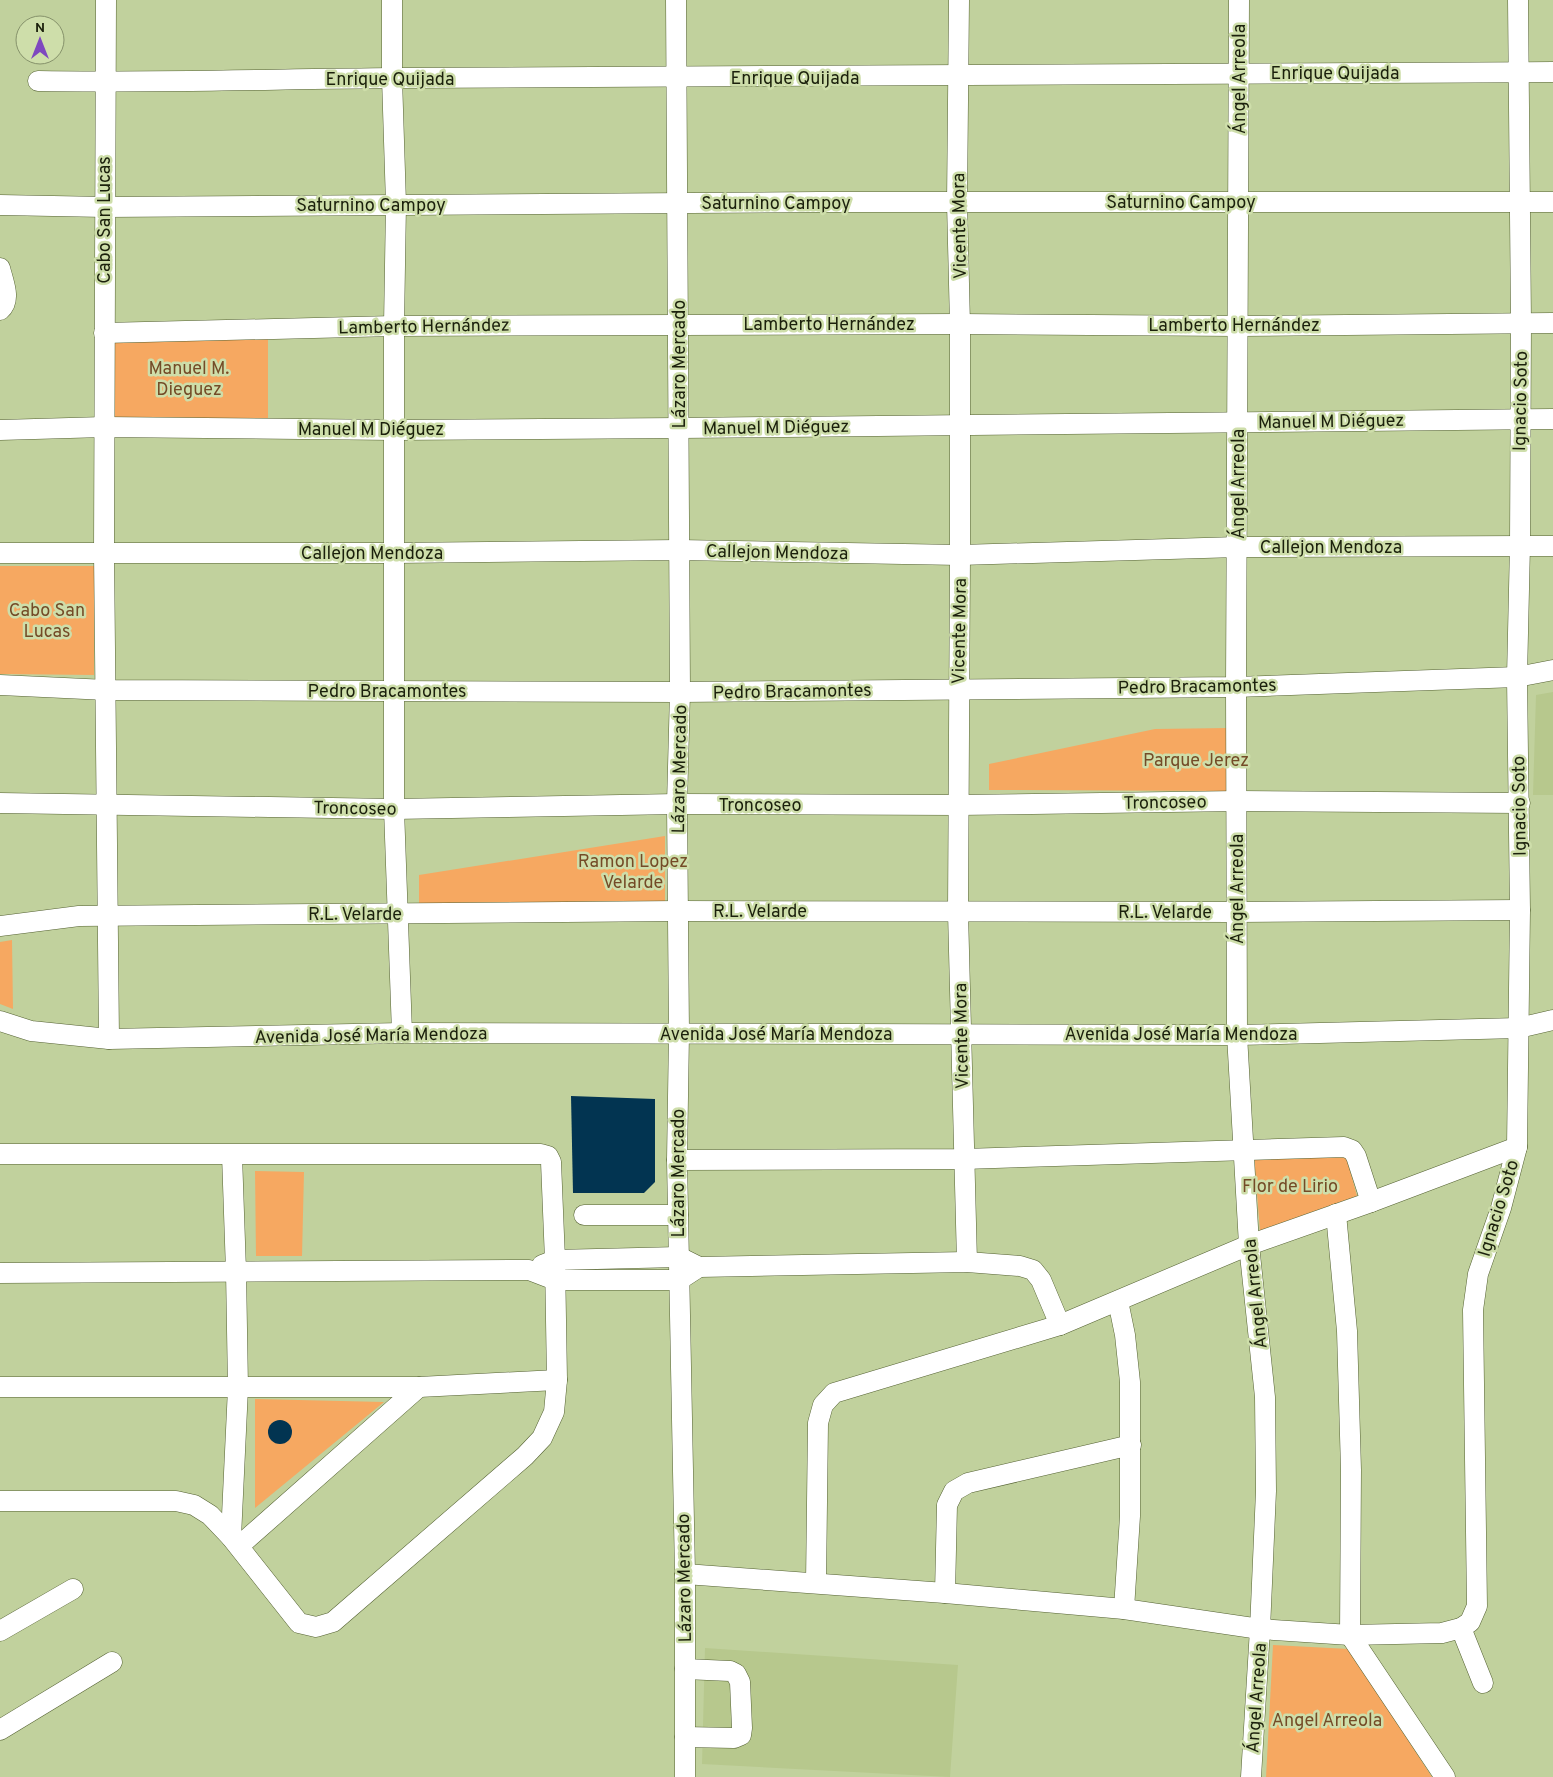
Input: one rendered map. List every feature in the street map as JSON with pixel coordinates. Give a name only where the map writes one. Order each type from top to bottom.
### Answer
[{"type":"street","name":"Cabo San Lucas","points":[[106,0],[104,552],[109,1040]]},
{"type":"street","points":[[392,0],[392,78],[396,204],[394,326],[394,809],[402,1033]]},
{"type":"street","name":"Lázaro Mercado","points":[[676,0],[680,550],[680,692],[677,804],[678,1216],[684,1574],[685,1777]]},
{"type":"street","name":"Vicente Mora","points":[[959,0],[957,203],[960,324],[958,912],[968,1262]]},
{"type":"street","name":"Ángel Arreola","points":[[1239,0],[1236,687],[1238,1035],[1249,1245],[1265,1397],[1266,1491],[1260,1629],[1250,1777]]},
{"type":"street","name":"Ignacio Soto","points":[[1461,1628],[1470,1622],[1477,1606],[1473,1310],[1478,1274],[1501,1208],[1517,1147],[1520,803],[1517,677],[1520,546],[1519,418],[1521,323],[1518,0]]},
{"type":"street","name":"Enrique Quijada","points":[[38,81],[1553,72]]},
{"type":"street","name":"Saturnino Campoy","points":[[0,205],[105,207],[677,203],[1553,202]]},
{"type":"street","points":[[0,268],[6,295],[4,307],[0,310]]},
{"type":"street","name":"Lamberto Hernández","points":[[104,332],[394,326],[678,324],[1238,326],[1553,323]]},
{"type":"street","name":"Manuel M Diéguez","points":[[0,430],[104,427],[394,430],[679,428],[1553,419]]},
{"type":"street","name":"Callejon Mendoza","points":[[0,553],[395,553],[680,550],[960,556],[1238,547],[1553,546]]},
{"type":"street","name":"Pedro Bracamontes","points":[[0,685],[106,690],[680,692],[1236,687],[1517,677],[1553,670]]},
{"type":"street","name":"Troncoseo","points":[[0,802],[394,809],[677,804],[958,806],[1238,801],[1520,803]]},
{"type":"street","name":"R.L. Velarde","points":[[0,926],[79,916],[108,915],[678,910],[1237,912],[1520,910]]},
{"type":"street","name":"Avenida José María Mendoza","points":[[0,1021],[31,1031],[109,1040],[402,1033],[1238,1035],[1519,1028],[1553,1020]]},
{"type":"street","points":[[678,1160],[964,1159],[1344,1147],[1352,1150],[1371,1202]]},
{"type":"street","points":[[816,1583],[818,1423],[823,1405],[834,1394],[1060,1325],[1249,1245],[1371,1202],[1517,1147]]},
{"type":"street","points":[[0,1154],[541,1154],[548,1156],[551,1162],[555,1260],[557,1380],[554,1412],[542,1438],[525,1456],[333,1622],[316,1627],[299,1623],[235,1542],[210,1515],[194,1505],[176,1501],[0,1501]]},
{"type":"street","points":[[232,1155],[238,1388],[235,1542]]},
{"type":"street","points":[[1336,1214],[1347,1341],[1351,1470],[1350,1635],[1445,1777]]},
{"type":"street","points":[[584,1215],[678,1216]]},
{"type":"street","points":[[0,1273],[529,1270],[555,1260],[679,1257],[699,1267],[968,1262],[1020,1266],[1034,1270],[1041,1280],[1060,1325]]},
{"type":"street","points":[[529,1270],[555,1280],[679,1280],[699,1267]]},
{"type":"street","points":[[1118,1301],[1130,1382],[1130,1516],[1124,1609]]},
{"type":"street","points":[[0,1386],[419,1387],[557,1380]]},
{"type":"street","points":[[235,1542],[419,1387]]},
{"type":"street","points":[[945,1592],[946,1506],[954,1491],[968,1483],[1131,1445]]},
{"type":"street","points":[[684,1574],[945,1592],[1124,1609],[1260,1629],[1350,1635],[1442,1633],[1461,1628],[1483,1683]]},
{"type":"street","points":[[0,1631],[74,1589]]},
{"type":"street","points":[[0,1730],[112,1662]]},
{"type":"street","points":[[685,1669],[730,1671],[736,1674],[740,1682],[742,1728],[740,1735],[734,1738],[685,1737]]},
{"type":"shaded area","points":[[1553,692],[1553,795],[1533,795],[1536,695]]},
{"type":"shaded area","points":[[705,1648],[958,1665],[950,1777],[702,1764]]},
{"type":"green space","name":"Manuel M. Dieguez","points":[[110,338],[268,338],[268,418],[110,418]]},
{"type":"green space","name":"Cabo San Lucas","points":[[0,566],[94,566],[94,675],[0,674]]},
{"type":"green space","name":"Parque Jerez","points":[[1227,728],[1229,791],[989,790],[989,764],[1155,729]]},
{"type":"green space","name":"Ramon Lopez Velarde","points":[[665,836],[665,902],[419,904],[419,875]]},
{"type":"green space","points":[[12,940],[13,1009],[0,1004],[0,942]]},
{"type":"green space","name":"Flor de Lirio","points":[[1345,1152],[1357,1196],[1260,1231],[1254,1155]]},
{"type":"green space","points":[[255,1171],[304,1172],[302,1256],[256,1256]]},
{"type":"green space","points":[[255,1399],[384,1402],[255,1508]]},
{"type":"green space","name":"Angel Arreola","points":[[1273,1645],[1349,1649],[1432,1777],[1266,1777]]},
{"type":"building","points":[[571,1096],[655,1099],[655,1182],[644,1193],[573,1193]]},
{"type":"building","points":[[280,1420],[285,1421],[291,1427],[291,1437],[285,1443],[280,1444],[275,1443],[269,1437],[268,1432],[269,1427],[275,1421]]}]
